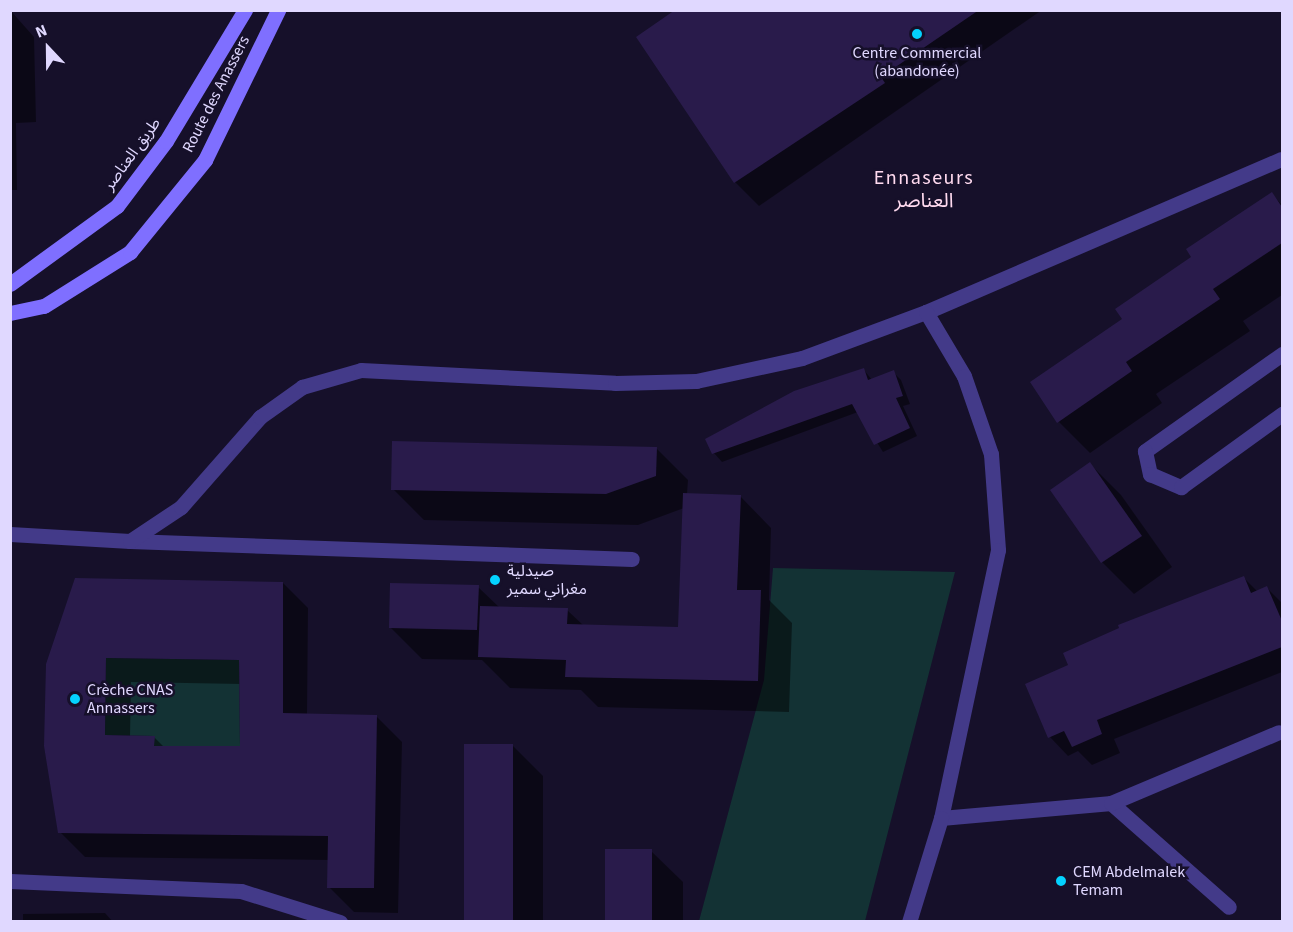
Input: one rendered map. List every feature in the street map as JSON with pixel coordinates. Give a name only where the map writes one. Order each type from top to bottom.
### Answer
[{"type":"main road","name":"طريق العناصر","points":[[10,284],[117,206],[166,141],[244,10]]},
{"type":"main road","name":"Route des Anassers","points":[[10,313],[44,306],[130,252],[205,160],[278,10]]},
{"type":"street","points":[[130,541],[181,507],[260,417],[302,387],[361,370],[615,383],[696,381],[802,358],[926,312],[1282,159]]},
{"type":"street","points":[[909,921],[941,818],[998,550],[991,454],[964,376],[926,312]]},
{"type":"street","points":[[1282,354],[1146,451],[1150,474],[1181,487],[1282,414]]},
{"type":"street","points":[[10,534],[130,541],[632,560]]},
{"type":"street","points":[[941,818],[1112,803],[1279,732]]},
{"type":"street","points":[[1112,803],[1229,907]]},
{"type":"street","points":[[10,881],[241,891],[340,921]]},
{"type":"green space","points":[[773,568],[955,572],[865,921],[699,921],[764,680]]},
{"type":"green space","points":[[106,658],[239,660],[240,746],[154,746],[154,736],[105,735]]},
{"type":"building","points":[[675,10],[979,10],[881,77],[885,83],[734,183],[636,37]]},
{"type":"building","points":[[1272,192],[1282,207],[1282,243],[1213,289],[1220,299],[1126,362],[1132,371],[1057,423],[1030,382],[1122,319],[1115,309],[1191,257],[1186,249]]},
{"type":"building","points":[[864,368],[868,380],[894,370],[903,396],[896,398],[910,428],[874,445],[852,404],[712,454],[705,439],[794,391]]},
{"type":"building","points":[[392,441],[657,447],[656,476],[606,494],[391,490]]},
{"type":"building","points":[[1090,462],[1142,536],[1101,563],[1050,490]]},
{"type":"building","points":[[683,493],[741,495],[737,590],[761,590],[758,681],[565,677],[566,660],[478,657],[480,606],[568,608],[567,624],[678,627]]},
{"type":"building","points":[[1244,576],[1251,593],[1267,586],[1282,621],[1282,647],[1097,720],[1102,734],[1072,747],[1064,731],[1048,738],[1025,684],[1068,665],[1063,653],[1119,628],[1118,625]]},
{"type":"building","name":"Crèche CNAS Annassers","points":[[75,578],[283,582],[283,713],[377,715],[374,888],[327,888],[328,836],[58,833],[44,746],[46,664]],"holes":[[[106,658],[239,660],[240,746],[154,746],[155,736],[105,735]]]},
{"type":"building","points":[[390,583],[479,585],[477,630],[389,628]]},
{"type":"building","points":[[464,744],[513,744],[513,921],[464,921]]},
{"type":"building","points":[[605,849],[652,849],[652,921],[605,921]]},
{"type":"place","name":"Centre Commercial (abandonée)","points":[[917,34]]},
{"type":"place","name":"صيدلية مغراني سمير","points":[[495,580]]},
{"type":"place","name":"Crèche CNAS Annassers","points":[[75,699]]},
{"type":"place","name":"CEM Abdelmalek Temam","points":[[1061,881]]},
{"type":"district","name":"Ennaseurs العناصر","points":[[924,190]]}]
